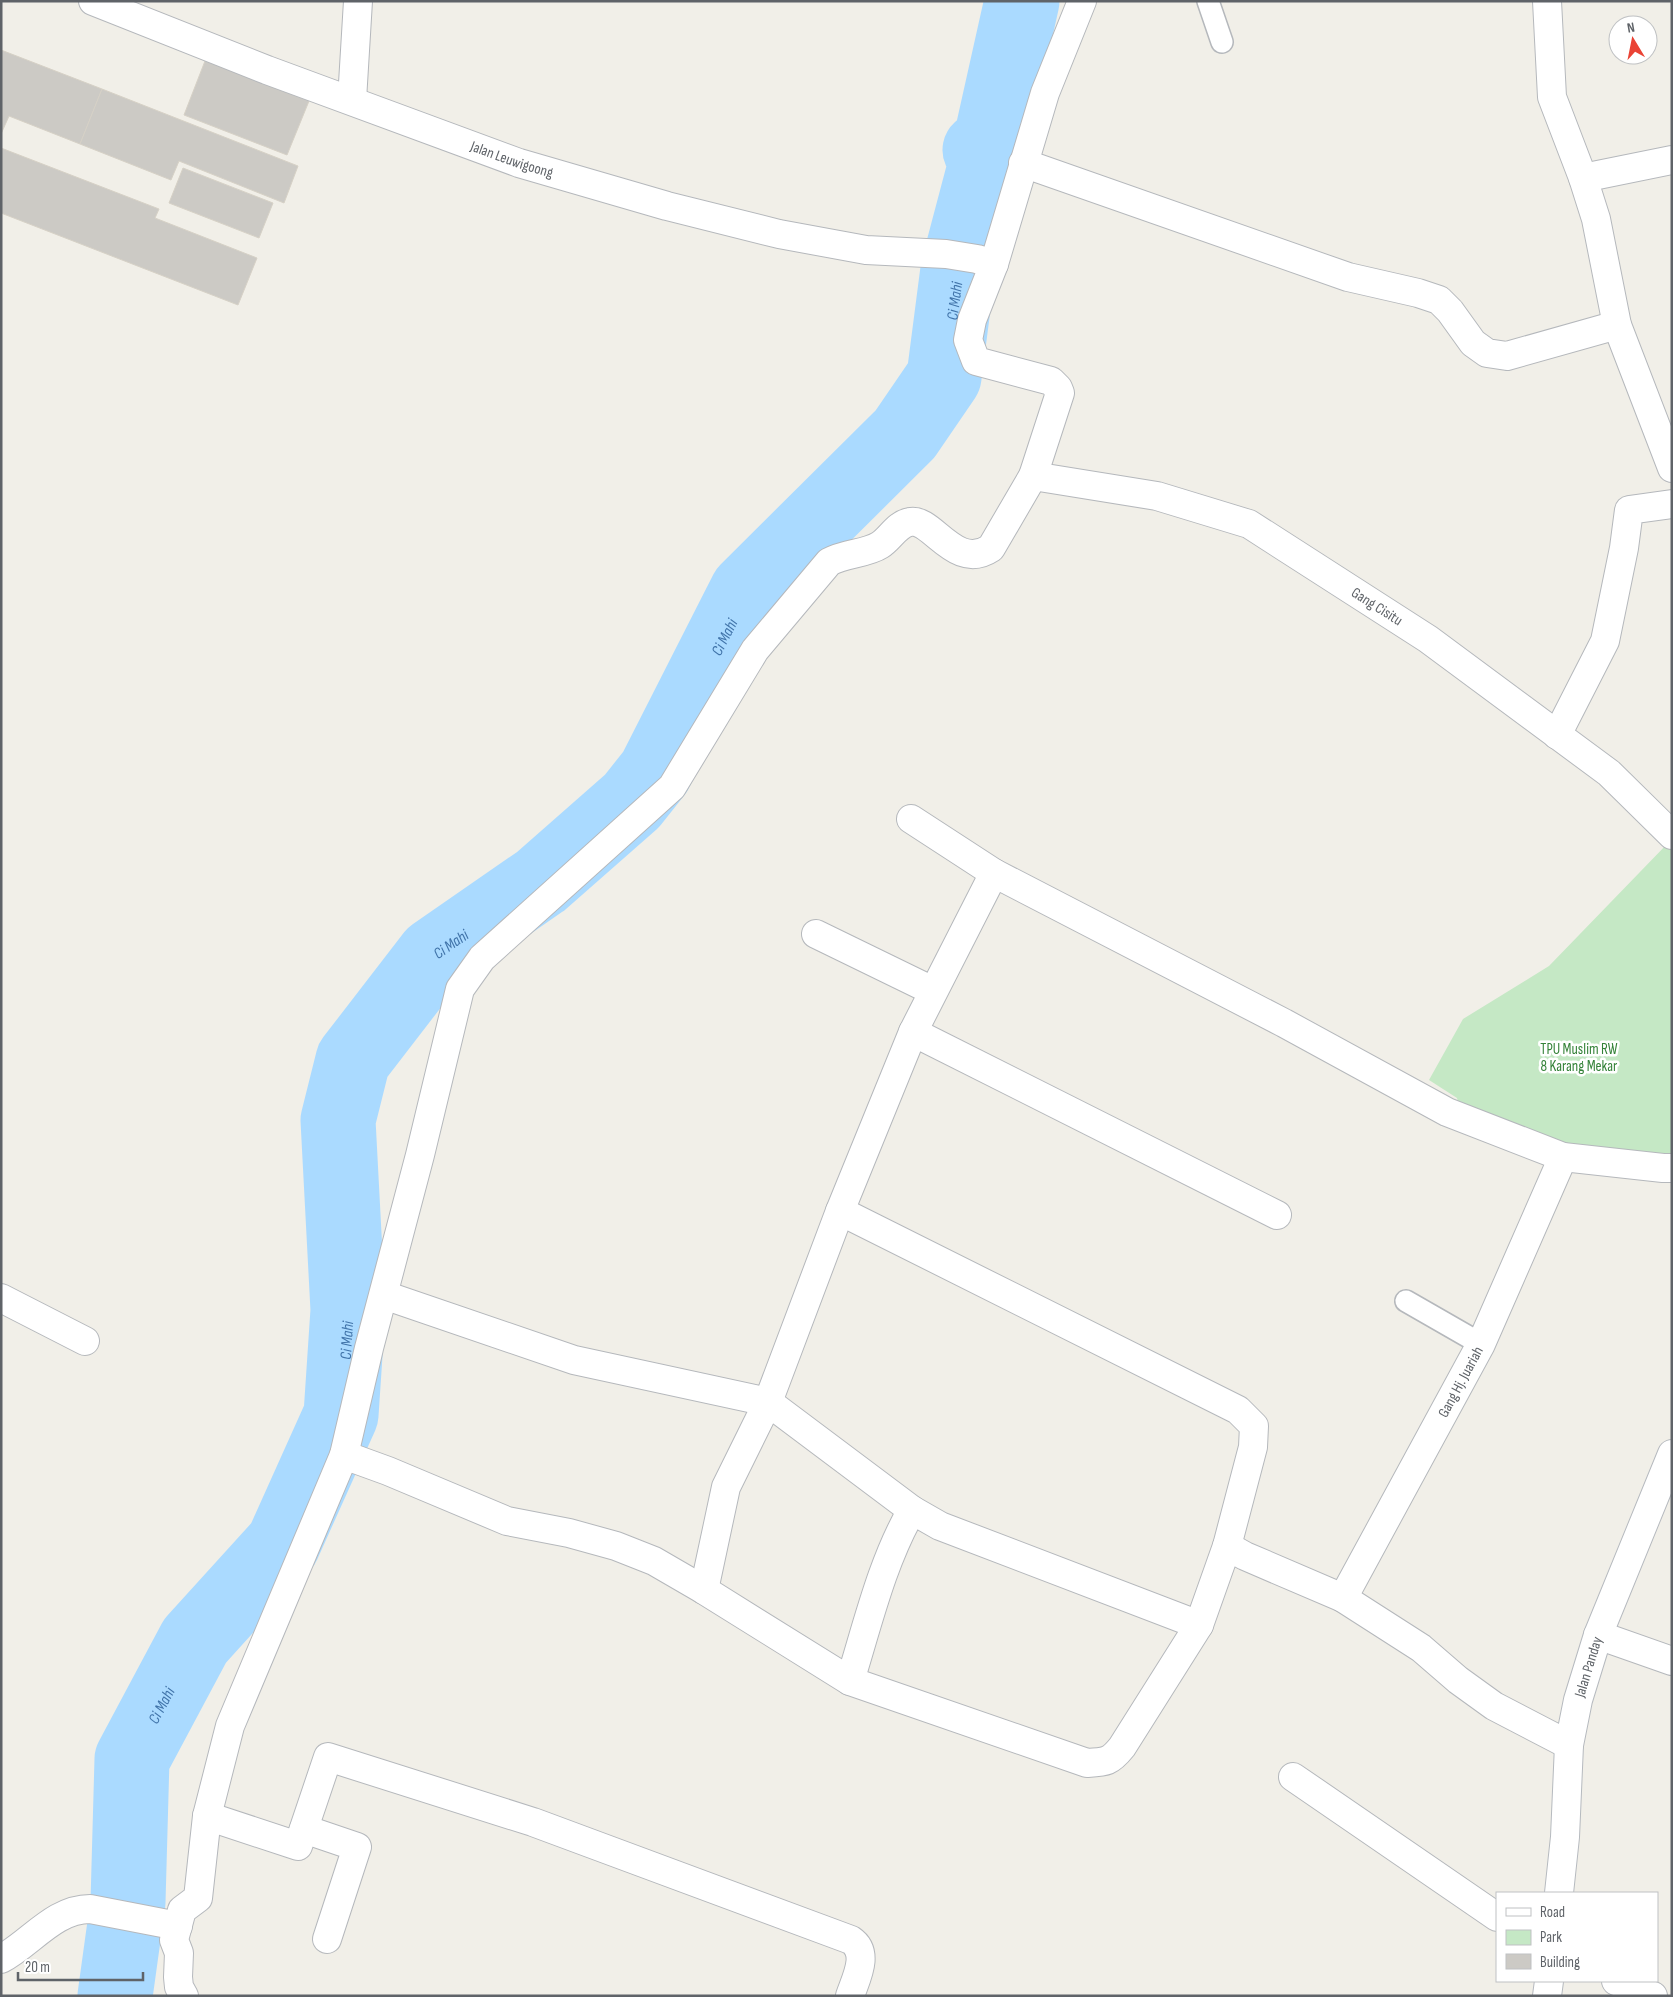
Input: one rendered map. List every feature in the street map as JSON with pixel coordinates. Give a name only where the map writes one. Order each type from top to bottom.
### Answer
[{"type":"street","name":"Jalan Leuwigoong","points":[[93,1],[267,70],[519,163],[667,206],[779,234],[866,250],[946,254],[986,262]]},
{"type":"street","points":[[352,100],[358,1]]},
{"type":"street","points":[[184,1996],[178,1977],[179,1953],[174,1940],[174,1924],[182,1910],[198,1898],[206,1816],[230,1726],[344,1455],[369,1348],[384,1295],[460,989],[482,958],[672,787],[755,650],[829,562],[840,556],[879,546],[901,526],[910,521],[922,524],[958,551],[974,554],[991,548],[1033,476],[1060,393],[1058,388],[1050,381],[976,361],[968,340],[986,262],[1023,163],[1045,93],[1082,1]]},
{"type":"street","points":[[1547,1],[1552,97],[1583,178],[1596,220],[1617,325],[1672,468]]},
{"type":"street","points":[[1583,178],[1672,160]]},
{"type":"street","points":[[1023,163],[1348,276],[1418,293],[1438,300],[1450,311],[1473,343],[1487,353],[1507,356],[1617,325]]},
{"type":"street","name":"Gang Cisitu","points":[[1033,476],[1157,496],[1249,524],[1428,639],[1609,773],[1672,835]]},
{"type":"street","points":[[1557,735],[1606,641],[1624,548],[1629,510],[1672,504]]},
{"type":"street","points":[[911,819],[994,873],[1284,1023],[1447,1112],[1563,1157],[1672,1168]]},
{"type":"street","points":[[704,1590],[726,1487],[768,1402],[840,1211],[913,1032],[994,873]]},
{"type":"street","points":[[816,934],[933,991]]},
{"type":"street","points":[[913,1032],[1277,1215]]},
{"type":"street","name":"Gang Hj. Juariah","points":[[1343,1598],[1481,1344],[1563,1157]]},
{"type":"street","points":[[344,1455],[388,1471],[507,1521],[569,1532],[616,1546],[654,1562],[704,1590],[850,1681],[1087,1763],[1106,1762],[1122,1746],[1199,1625],[1227,1546],[1253,1447],[1254,1426],[1238,1410],[840,1211]]},
{"type":"street","points":[[384,1295],[574,1360],[768,1402],[912,1510],[940,1526],[1199,1625]]},
{"type":"street","points":[[1,1298],[85,1341]]},
{"type":"street","name":"Jalan Panday","points":[[1559,1892],[1565,1829],[1569,1745],[1578,1700],[1598,1635],[1672,1454]]},
{"type":"street","points":[[850,1681],[887,1562],[900,1531],[912,1510]]},
{"type":"street","points":[[1227,1546],[1245,1556],[1343,1598],[1421,1648],[1458,1680],[1494,1706],[1569,1745]]},
{"type":"street","points":[[1598,1635],[1672,1661]]},
{"type":"street","points":[[206,1816],[298,1846],[328,1757],[533,1822],[851,1940],[861,1953],[861,1963],[850,1996]]},
{"type":"street","points":[[1293,1777],[1496,1916]]},
{"type":"street","points":[[304,1829],[356,1847],[327,1938]]},
{"type":"street","points":[[1,1959],[63,1915],[82,1909],[174,1924]]},
{"type":"street","points":[[1547,1996],[1549,1982]]},
{"type":"street","points":[[1618,1982],[1653,1996]]},
{"type":"lane","points":[[1208,1],[1222,42]]},
{"type":"lane","points":[[1406,1301],[1481,1344]]},
{"type":"green space","name":"TPU Muslim RW 8 Karang Mekar","points":[[1669,842],[1672,843],[1672,1160],[1566,1151],[1460,1109],[1457,1098],[1429,1080],[1463,1019],[1549,966]]},
{"type":"building","points":[[1,50],[102,89],[80,144],[9,116],[1,134]]},
{"type":"building","points":[[205,61],[309,101],[287,155],[184,115]]},
{"type":"building","points":[[102,89],[298,166],[284,203],[179,161],[171,180],[80,144]]},
{"type":"building","points":[[1,148],[159,209],[155,218],[257,258],[238,305],[1,213]]},
{"type":"building","points":[[183,168],[273,203],[259,238],[169,203]]},
{"type":"waterway","name":"Ci Mahi","points":[[115,1996],[128,1902],[132,1759],[195,1641],[283,1544],[341,1415],[348,1310],[338,1120],[353,1060],[434,955],[541,881],[632,801],[655,772],[747,591],[905,434],[944,377],[958,269],[986,163],[980,150],[991,140],[1022,1]]}]
